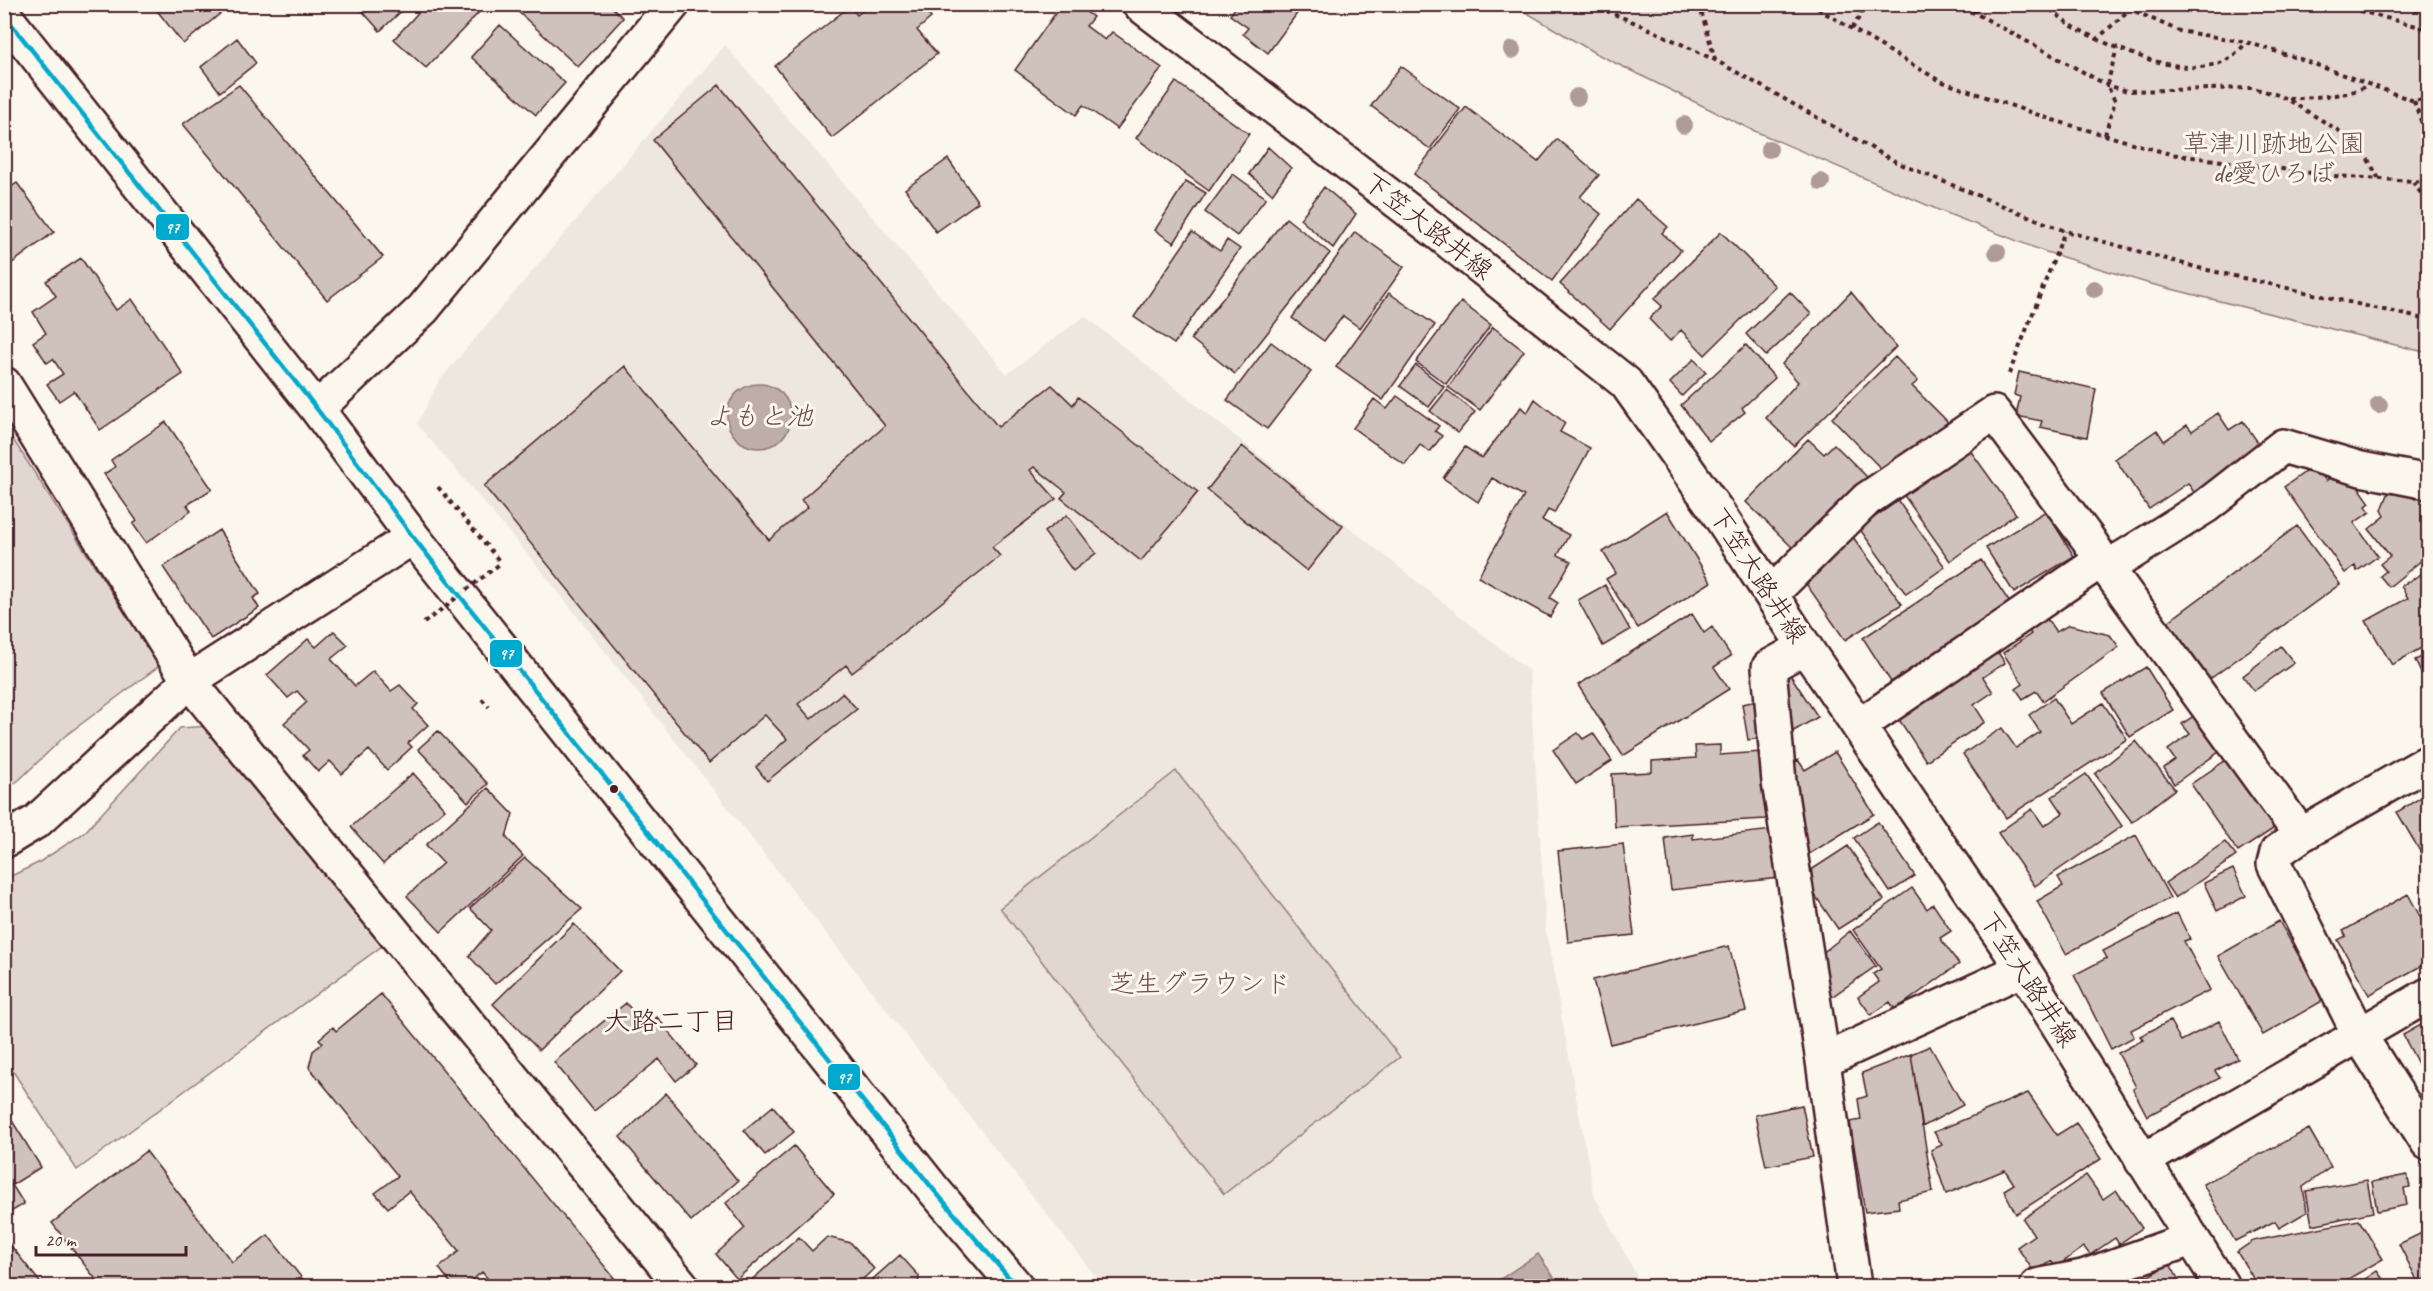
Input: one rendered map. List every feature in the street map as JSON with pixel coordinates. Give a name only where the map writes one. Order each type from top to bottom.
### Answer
[{"type":"street","points":[[317,409],[423,309],[673,4]]},
{"type":"street","name":"下笠大路井線","points":[[1139,4],[1437,232],[1626,383],[1772,594],[1805,647],[2023,969],[2222,1287]]},
{"type":"street","points":[[4,15],[317,409],[413,537],[933,1189],[1016,1287]]},
{"type":"street","points":[[4,384],[189,681],[682,1287]]},
{"type":"street","points":[[1772,594],[1867,499],[1994,413],[2301,835]]},
{"type":"street","points":[[1859,726],[2104,564],[2206,506],[2283,446],[2361,469],[2428,482]]},
{"type":"street","points":[[4,841],[37,821],[189,681],[413,537]]},
{"type":"street","points":[[1805,647],[1769,667],[1779,782],[1823,1061],[1854,1287]]},
{"type":"street","points":[[2428,762],[2301,835],[2277,852],[2274,864],[2360,1036],[2428,1143]]},
{"type":"street","points":[[1823,1061],[2023,969]]},
{"type":"street","points":[[2142,1161],[2428,995]]},
{"type":"street","points":[[2037,1287],[2083,1276],[2191,1239]]},
{"type":"path","points":[[1589,4],[1641,25],[1715,60],[1898,163],[2065,231],[2199,268],[2428,320]]},
{"type":"path","points":[[1699,4],[1715,60]]},
{"type":"path","points":[[1810,4],[1940,81],[2053,120],[2170,154],[2334,176],[2428,182]]},
{"type":"path","points":[[1852,29],[1867,4]]},
{"type":"path","points":[[1944,4],[1975,13],[2107,85],[2127,91],[2252,88],[2288,99],[2359,143],[2379,179]]},
{"type":"path","points":[[1975,13],[1977,4]]},
{"type":"path","points":[[2043,4],[2072,26],[2097,39],[2117,48],[2177,66],[2216,66],[2238,54],[2246,42]]},
{"type":"path","points":[[2119,4],[2180,31],[2246,42],[2303,60],[2414,101],[2428,98]]},
{"type":"path","points":[[2333,4],[2428,29]]},
{"type":"path","points":[[2397,4],[2428,13]]},
{"type":"path","points":[[2097,39],[2129,10]]},
{"type":"path","points":[[2105,135],[2115,100],[2107,85],[2117,48]]},
{"type":"path","points":[[2288,99],[2337,96],[2353,93],[2369,84]]},
{"type":"path","points":[[2414,101],[2428,141]]},
{"type":"path","points":[[2412,181],[2428,203]]},
{"type":"path","points":[[1994,413],[2065,231]]},
{"type":"path","points":[[424,622],[501,563],[438,487]]},
{"type":"shaded area","points":[[725,45],[1007,374],[1085,316],[1529,671],[1546,930],[1594,1195],[1642,1286],[1103,1286],[541,570],[417,424],[439,381]]},
{"type":"green space","name":"草津川跡地公園 de愛ひろば","points":[[1514,5],[2428,5],[2428,353],[2147,283],[2043,251],[1941,211],[1750,129],[1595,53]]},
{"type":"green space","points":[[5,427],[159,666],[65,736],[19,780],[5,790]]},
{"type":"green space","points":[[211,726],[386,943],[77,1170],[5,1059],[5,879],[38,863],[84,833],[180,728]]},
{"type":"green space","name":"芝生グラウンド","points":[[1176,771],[1400,1057],[1224,1194],[1000,908]]},
{"type":"water","name":"よもと池","points":[[759,384],[777,390],[785,398],[791,416],[785,434],[777,442],[759,448],[741,442],[733,434],[727,416],[733,398],[741,390]]},
{"type":"water","points":[[1538,1254],[1560,1286],[1490,1286]]},
{"type":"building","points":[[152,4],[232,4],[183,44]]},
{"type":"building","points":[[356,4],[409,4],[380,31]]},
{"type":"building","points":[[426,4],[486,5],[426,68],[394,39]]},
{"type":"building","points":[[514,4],[609,4],[623,18],[578,67],[512,6]]},
{"type":"building","points":[[871,4],[920,4],[931,18],[917,30],[937,54],[832,138],[775,66],[850,6],[857,15]]},
{"type":"building","points":[[1062,4],[1075,4],[1093,17],[1086,26],[1105,40],[1112,32],[1162,68],[1117,129],[1083,105],[1076,115],[1015,70]]},
{"type":"building","points":[[1238,4],[1304,4],[1268,53],[1243,34],[1248,28],[1230,15]]},
{"type":"building","points":[[500,25],[565,83],[536,115],[471,57]]},
{"type":"building","points":[[237,38],[256,63],[220,92],[201,67]]},
{"type":"building","points":[[1401,66],[1460,109],[1430,149],[1371,106]]},
{"type":"building","points":[[1176,82],[1249,134],[1209,191],[1136,138]]},
{"type":"building","points":[[239,85],[383,257],[327,300],[183,124]]},
{"type":"building","points":[[719,85],[998,427],[1052,385],[1073,405],[1078,397],[1198,492],[1141,561],[1061,498],[1066,492],[1034,467],[1030,470],[1056,499],[992,547],[1000,556],[852,673],[846,665],[798,704],[811,719],[842,693],[857,709],[767,781],[756,767],[787,739],[765,715],[709,763],[484,486],[625,366],[769,540],[808,507],[801,500],[885,426],[653,140]]},
{"type":"building","points":[[1466,107],[1538,162],[1557,139],[1599,175],[1580,197],[1601,214],[1552,281],[1414,174]]},
{"type":"building","points":[[1268,147],[1291,168],[1272,194],[1249,174]]},
{"type":"building","points":[[948,159],[978,202],[936,232],[905,189]]},
{"type":"building","points":[[1233,174],[1266,198],[1237,236],[1205,212]]},
{"type":"building","points":[[1186,181],[1206,193],[1174,243],[1155,230]]},
{"type":"building","points":[[17,183],[54,232],[4,269],[4,192]]},
{"type":"building","points":[[1324,187],[1356,214],[1333,248],[1300,219]]},
{"type":"building","points":[[1636,199],[1668,227],[1662,233],[1681,250],[1610,329],[1560,284]]},
{"type":"building","points":[[1286,218],[1330,253],[1235,374],[1191,339]]},
{"type":"building","points":[[1192,232],[1220,251],[1227,240],[1240,249],[1174,344],[1134,317]]},
{"type":"building","points":[[1355,232],[1404,267],[1360,328],[1343,316],[1324,341],[1292,318]]},
{"type":"building","points":[[1721,232],[1775,286],[1705,355],[1681,330],[1670,341],[1649,319],[1662,306],[1654,299]]},
{"type":"building","points":[[81,258],[116,310],[132,299],[183,374],[100,430],[74,391],[59,401],[47,384],[63,374],[53,359],[47,363],[33,342],[46,333],[33,312],[56,296],[46,281]]},
{"type":"building","points":[[1790,292],[1811,314],[1766,356],[1746,334]]},
{"type":"building","points":[[1851,292],[1896,347],[1794,446],[1766,418],[1798,382],[1782,364]]},
{"type":"building","points":[[1389,293],[1435,325],[1383,400],[1336,367]]},
{"type":"building","points":[[1461,302],[1491,325],[1446,384],[1416,362]]},
{"type":"building","points":[[1493,327],[1524,351],[1480,410],[1448,387]]},
{"type":"building","points":[[1271,342],[1311,372],[1267,429],[1227,400]]},
{"type":"building","points":[[1746,345],[1775,378],[1742,408],[1745,412],[1709,441],[1681,405]]},
{"type":"building","points":[[1895,357],[1918,381],[1912,386],[1948,422],[1890,478],[1832,418]]},
{"type":"building","points":[[1694,359],[1706,372],[1682,396],[1670,383]]},
{"type":"building","points":[[1416,365],[1444,387],[1429,407],[1400,386]]},
{"type":"building","points":[[2019,372],[2096,389],[2087,437],[2040,427],[2042,421],[2016,416],[2020,397],[2014,395]]},
{"type":"building","points":[[1447,390],[1475,412],[1458,433],[1430,411]]},
{"type":"building","points":[[1397,396],[1439,426],[1435,431],[1442,436],[1430,452],[1420,445],[1405,465],[1353,428],[1374,399],[1387,409]]},
{"type":"building","points":[[1535,399],[1565,423],[1560,432],[1590,448],[1554,513],[1548,510],[1542,520],[1569,535],[1558,555],[1571,561],[1550,598],[1558,603],[1550,617],[1478,577],[1524,496],[1492,478],[1478,502],[1443,478],[1465,447],[1482,458],[1521,407],[1527,413]]},
{"type":"building","points":[[2218,413],[2229,430],[2243,421],[2264,451],[2197,497],[2188,483],[2149,509],[2115,459],[2157,430],[2164,441],[2187,425],[2192,431]]},
{"type":"building","points":[[166,422],[212,489],[187,505],[191,511],[146,543],[133,524],[137,521],[104,474],[115,467],[111,460]]},
{"type":"building","points":[[1808,439],[1824,454],[1834,444],[1871,481],[1798,553],[1746,502]]},
{"type":"building","points":[[1242,446],[1343,526],[1307,571],[1207,490]]},
{"type":"building","points":[[1967,446],[2016,514],[1950,561],[1903,494]]},
{"type":"building","points":[[2315,465],[2326,481],[2336,473],[2354,480],[2370,503],[2366,506],[2370,512],[2354,523],[2378,556],[2357,571],[2355,566],[2345,573],[2284,487]]},
{"type":"building","points":[[2390,489],[2416,499],[2418,491],[2428,505],[2428,555],[2389,587],[2380,576],[2386,571],[2380,564],[2390,556],[2369,529],[2385,516],[2382,510]]},
{"type":"building","points":[[1898,501],[1945,567],[1906,594],[1859,528]]},
{"type":"building","points":[[1667,511],[1711,582],[1638,628],[1606,579],[1616,573],[1603,552]]},
{"type":"building","points":[[2046,511],[2074,556],[2014,593],[1986,548]]},
{"type":"building","points":[[1067,515],[1096,553],[1073,571],[1044,532]]},
{"type":"building","points":[[2297,526],[2340,584],[2210,679],[2168,622]]},
{"type":"building","points":[[219,530],[260,594],[253,598],[259,608],[211,639],[163,567]]},
{"type":"building","points":[[1850,533],[1902,604],[1845,640],[1800,575]]},
{"type":"building","points":[[1981,560],[2010,603],[1891,682],[1863,638]]},
{"type":"building","points":[[2428,570],[2428,644],[2392,665],[2366,621],[2408,598],[2401,586]]},
{"type":"building","points":[[1605,585],[1630,630],[1603,646],[1578,600]]},
{"type":"building","points":[[1692,614],[1704,633],[1712,627],[1731,656],[1714,667],[1729,689],[1623,756],[1578,685]]},
{"type":"building","points":[[2045,616],[2056,632],[2069,625],[2110,635],[2119,647],[2043,701],[2036,691],[2023,699],[2016,689],[2023,684],[2003,653],[2031,634],[2027,628]]},
{"type":"building","points":[[334,631],[348,645],[331,659],[355,686],[373,671],[391,691],[400,685],[418,704],[413,709],[428,725],[408,743],[412,747],[387,770],[369,750],[342,774],[330,761],[318,772],[303,755],[309,750],[284,723],[307,702],[297,691],[288,698],[267,675],[308,639],[316,647]]},
{"type":"building","points":[[1994,646],[2005,663],[1983,677],[1993,692],[1974,705],[1985,722],[1926,761],[1898,718],[1951,683],[1947,677]]},
{"type":"building","points":[[2281,646],[2294,663],[2254,691],[2243,676]]},
{"type":"building","points":[[2428,654],[2428,688],[2415,660]]},
{"type":"building","points":[[2146,667],[2173,710],[2130,737],[2103,693]]},
{"type":"building","points":[[1789,673],[1818,717],[1785,736],[1780,680]]},
{"type":"building","points":[[2054,698],[2071,724],[2103,703],[2127,739],[2006,818],[1963,754],[2002,728],[2016,748],[2040,732],[2029,715]]},
{"type":"building","points":[[1762,700],[1768,737],[1748,740],[1742,704]]},
{"type":"building","points":[[2198,713],[2223,749],[2174,784],[2164,768],[2175,760],[2168,750],[2190,734],[2182,724]]},
{"type":"building","points":[[438,731],[488,784],[468,802],[418,749]]},
{"type":"building","points":[[1578,733],[1583,739],[1593,733],[1612,761],[1576,784],[1553,750]]},
{"type":"building","points":[[2136,741],[2175,789],[2132,822],[2095,774]]},
{"type":"building","points":[[1720,745],[1720,755],[1762,752],[1766,819],[1615,827],[1612,774],[1652,772],[1652,761],[1696,758],[1695,746]]},
{"type":"building","points":[[1835,752],[1874,814],[1801,859],[1787,766],[1798,760],[1805,770]]},
{"type":"building","points":[[2229,758],[2276,827],[2238,852],[2191,784]]},
{"type":"building","points":[[413,773],[445,809],[383,864],[351,827]]},
{"type":"building","points":[[2086,774],[2122,826],[2035,886],[1998,833],[2032,809],[2044,826],[2063,813],[2052,797]]},
{"type":"building","points":[[488,788],[513,814],[506,837],[523,856],[441,932],[407,896],[443,863],[426,845]]},
{"type":"building","points":[[2428,793],[2428,865],[2397,812]]},
{"type":"building","points":[[1878,822],[1915,876],[1890,892],[1854,838]]},
{"type":"building","points":[[1773,830],[1779,878],[1671,890],[1665,838],[1693,834],[1693,839]]},
{"type":"building","points":[[2136,835],[2170,898],[2066,954],[2037,901],[2063,886],[2058,877]]},
{"type":"building","points":[[2225,842],[2236,856],[2175,898],[2165,883]]},
{"type":"building","points":[[1623,844],[1634,935],[1568,942],[1558,851]]},
{"type":"building","points":[[1848,846],[1884,900],[1838,929],[1802,876]]},
{"type":"building","points":[[525,858],[582,909],[495,984],[469,956],[491,930],[470,908]]},
{"type":"building","points":[[2233,869],[2246,896],[2217,911],[2204,883]]},
{"type":"building","points":[[1912,888],[1927,909],[1933,904],[1951,931],[1940,938],[1959,964],[1895,1010],[1890,1002],[1871,1015],[1858,997],[1879,982],[1873,974],[1881,969],[1853,930]]},
{"type":"building","points":[[2408,894],[2422,920],[2428,916],[2428,962],[2369,995],[2338,940],[2346,936],[2343,931]]},
{"type":"building","points":[[2177,913],[2190,939],[2184,941],[2210,990],[2131,1030],[2134,1037],[2111,1049],[2074,975],[2107,958],[2103,951]]},
{"type":"building","points":[[2279,921],[2324,1000],[2263,1035],[2218,956]]},
{"type":"building","points":[[574,924],[620,971],[539,1050],[493,1004]]},
{"type":"building","points":[[1850,931],[1876,966],[1827,1000],[1815,959]]},
{"type":"building","points":[[1729,946],[1746,1011],[1610,1044],[1593,980]]},
{"type":"building","points":[[381,994],[620,1285],[494,1286],[482,1272],[465,1286],[453,1286],[439,1268],[459,1251],[409,1191],[388,1208],[375,1193],[398,1176],[309,1067],[313,1051],[323,1043],[319,1039],[333,1027],[336,1031]]},
{"type":"building","points":[[626,1003],[645,1027],[657,1017],[696,1065],[676,1081],[659,1059],[594,1111],[554,1062]]},
{"type":"building","points":[[2170,1021],[2181,1041],[2219,1021],[2238,1059],[2215,1071],[2220,1078],[2147,1116],[2133,1089],[2136,1087],[2118,1053],[2143,1040],[2140,1036]]},
{"type":"building","points":[[2428,1021],[2428,1083],[2403,1035]]},
{"type":"building","points":[[1930,1046],[1963,1105],[1922,1127],[1911,1054]]},
{"type":"building","points":[[1911,1054],[1933,1192],[1898,1200],[1899,1208],[1865,1212],[1850,1122],[1861,1120],[1858,1099],[1867,1096],[1862,1073]]},
{"type":"building","points":[[666,1093],[738,1181],[691,1221],[620,1137]]},
{"type":"building","points":[[2028,1093],[2057,1135],[2076,1123],[2101,1159],[2016,1214],[2004,1190],[2014,1184],[2005,1170],[1946,1194],[1931,1150],[1942,1145],[1934,1132]]},
{"type":"building","points":[[1802,1105],[1813,1157],[1766,1166],[1755,1115]]},
{"type":"building","points":[[773,1106],[794,1132],[765,1155],[744,1130]]},
{"type":"building","points":[[4,1108],[41,1167],[12,1185],[24,1204],[4,1216]]},
{"type":"building","points":[[2309,1129],[2331,1167],[2303,1187],[2307,1212],[2279,1228],[2275,1221],[2235,1241],[2203,1184]]},
{"type":"building","points":[[794,1146],[834,1194],[737,1279],[716,1254],[745,1228],[726,1203]]},
{"type":"building","points":[[146,1151],[232,1262],[268,1235],[308,1286],[101,1286],[52,1223]]},
{"type":"building","points":[[2086,1175],[2103,1199],[2116,1190],[2142,1228],[2119,1244],[2115,1238],[2090,1255],[2084,1247],[2056,1267],[2051,1261],[2034,1272],[2017,1247],[2034,1235],[2023,1219]]},
{"type":"building","points":[[2407,1175],[2410,1187],[2404,1188],[2407,1205],[2377,1211],[2372,1182]]},
{"type":"building","points":[[2367,1180],[2373,1212],[2312,1225],[2306,1191]]},
{"type":"building","points":[[2359,1220],[2383,1259],[2336,1286],[2258,1286],[2237,1252],[2253,1241]]},
{"type":"building","points":[[2428,1230],[2428,1277],[2418,1282],[2399,1244]]},
{"type":"building","points":[[4,1237],[43,1286],[4,1286]]},
{"type":"building","points":[[799,1237],[812,1251],[827,1237],[851,1243],[874,1269],[855,1286],[745,1286]]},
{"type":"building","points":[[900,1255],[919,1276],[918,1286],[865,1286]]},
{"type":"building","points":[[2170,1264],[2182,1286],[2118,1286],[2123,1284],[2120,1279],[2135,1271],[2141,1280]]},
{"type":"building","points":[[2377,1271],[2388,1286],[2355,1286]]},
{"type":"transit line","name":"97","points":[[4,15],[317,409],[413,537],[933,1189],[1016,1286]]},
{"type":"district","name":"大路二丁目","points":[[671,1021]]}]
